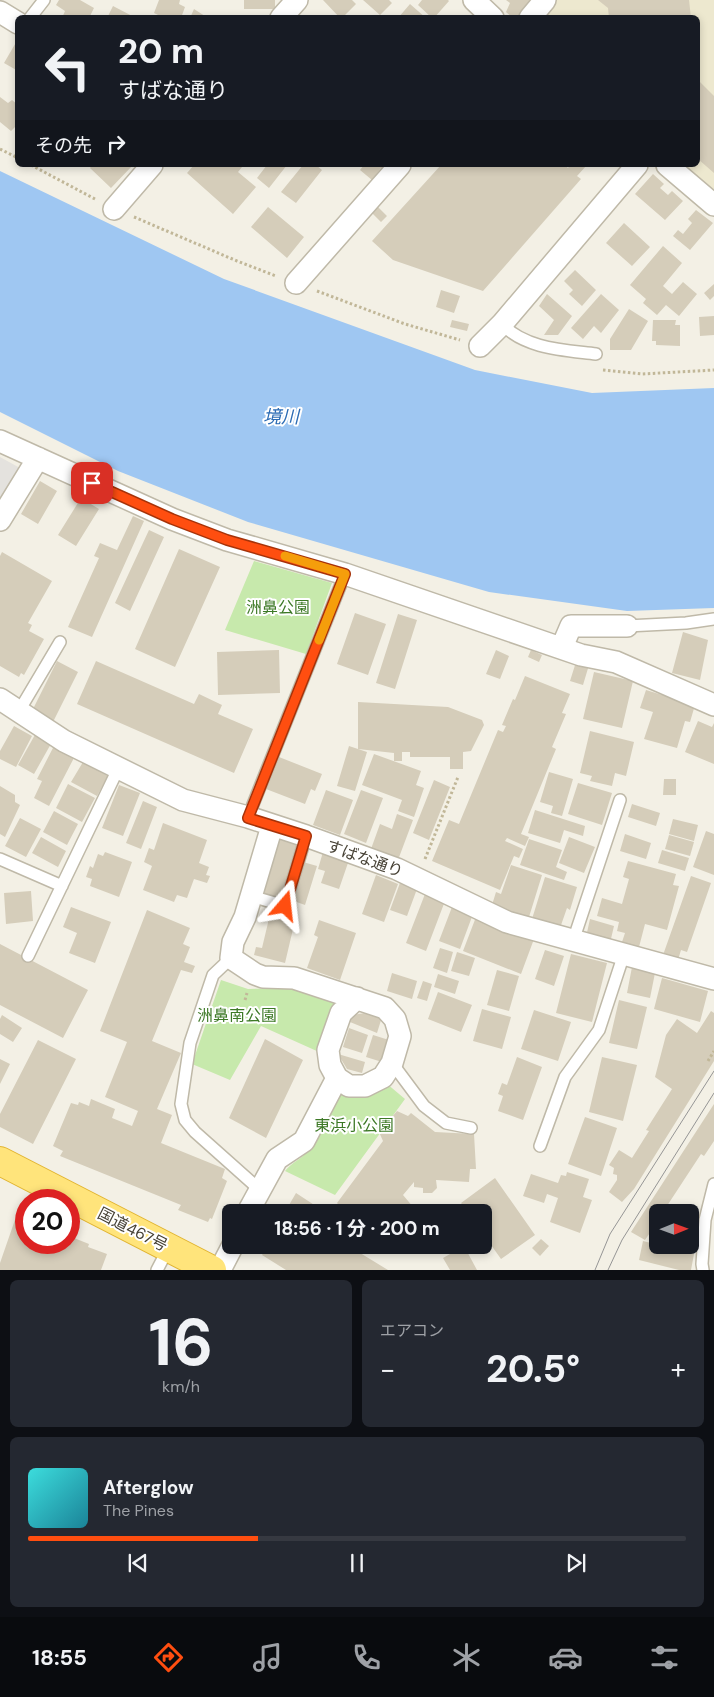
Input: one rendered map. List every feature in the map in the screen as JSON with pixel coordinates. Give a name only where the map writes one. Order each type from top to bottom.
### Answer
[{"type":"highway","name":"国道467号","points":[[0,1161],[163,1258],[212,1270]]},
{"type":"street","points":[[284,15],[297,0]]},
{"type":"street","points":[[474,0],[491,15]]},
{"type":"street","points":[[532,15],[545,0]]},
{"type":"street","points":[[0,12],[15,21]]},
{"type":"street","points":[[114,209],[150,167]]},
{"type":"street","points":[[296,283],[398,167]]},
{"type":"street","points":[[480,346],[502,324],[635,167]]},
{"type":"street","points":[[669,167],[714,205]]},
{"type":"street","points":[[0,441],[172,519],[227,540],[345,574],[581,655],[616,662],[714,705]]},
{"type":"street","points":[[0,520],[38,458]]},
{"type":"street","points":[[562,647],[571,626],[627,626]]},
{"type":"street","name":"すばな通り","points":[[0,699],[64,740],[183,800],[306,836],[417,878],[507,922],[714,979]]},
{"type":"street","points":[[272,826],[245,917],[232,942],[231,958],[255,974],[263,977],[294,978],[357,998],[385,1008],[396,1018],[400,1036],[392,1062],[383,1077],[365,1086],[350,1086],[337,1078],[330,1065],[328,1050],[341,1013],[357,998]]},
{"type":"street","points":[[252,1204],[277,1159],[304,1142],[337,1078]]},
{"type":"street","points":[[220,1270],[228,1254]]},
{"type":"lane","points":[[32,15],[44,0]]},
{"type":"lane","points":[[502,324],[511,334],[547,348],[596,354]]},
{"type":"lane","points":[[248,818],[345,574]]},
{"type":"lane","points":[[627,626],[686,623],[714,619]]},
{"type":"lane","points":[[19,711],[60,642]]},
{"type":"lane","points":[[28,956],[118,767]]},
{"type":"lane","points":[[573,941],[620,800]]},
{"type":"lane","points":[[251,896],[285,906],[306,836]]},
{"type":"lane","points":[[0,859],[62,886]]},
{"type":"lane","points":[[540,1146],[565,1076],[599,1030],[624,954]]},
{"type":"lane","points":[[231,958],[213,975],[198,1018],[190,1044],[181,1104],[186,1120],[196,1132],[260,1190]]},
{"type":"lane","points":[[392,1062],[424,1106],[446,1124],[471,1128]]},
{"type":"lane","points":[[703,1270],[705,1220],[714,1184]]},
{"type":"path","points":[[0,148],[15,156]]},
{"type":"path","points":[[35,167],[114,209],[237,261],[404,324],[480,346]]},
{"type":"path","points":[[603,370],[642,374],[714,370]]},
{"type":"path","points":[[417,878],[458,777]]},
{"type":"path","points":[[708,1061],[714,1051]]},
{"type":"shaded area","points":[[556,0],[714,0],[714,197],[678,167],[700,167],[700,15],[544,15]]},
{"type":"shaded area","points":[[0,457],[20,468],[0,504]]},
{"type":"green space","name":"洲鼻公園","points":[[254,561],[332,583],[306,654],[225,630]]},
{"type":"green space","name":"洲鼻南公園","points":[[221,980],[248,989],[288,988],[337,1002],[319,1052],[261,1026],[230,1080],[192,1064]]},
{"type":"green space","name":"東浜小公園","points":[[386,1083],[405,1099],[335,1195],[285,1171],[309,1150],[342,1092]]},
{"type":"water","name":"境川","points":[[0,171],[224,279],[475,370],[592,393],[714,388],[714,608],[627,611],[489,592],[248,522],[118,471],[0,412]]},
{"type":"building","points":[[59,0],[80,0],[94,8],[90,15],[63,15],[65,11],[56,5]]},
{"type":"building","points":[[159,0],[180,0],[179,4],[185,7],[182,15],[158,15],[154,13]]},
{"type":"building","points":[[244,0],[275,0],[275,9],[244,9]]},
{"type":"building","points":[[323,0],[352,0],[356,4],[345,15],[337,15]]},
{"type":"building","points":[[363,0],[389,0],[392,3],[380,15]]},
{"type":"building","points":[[422,0],[449,1],[437,15],[429,15],[418,5]]},
{"type":"building","points":[[506,0],[534,0],[523,15],[510,15],[506,12],[510,3]]},
{"type":"building","points":[[598,0],[689,0],[691,15],[609,15],[608,8]]},
{"type":"building","points":[[410,4],[423,15],[401,15]]},
{"type":"building","points":[[113,6],[130,15],[108,15]]},
{"type":"building","points":[[194,9],[203,15],[191,15]]},
{"type":"building","points":[[15,44],[15,69],[4,63]]},
{"type":"building","points":[[700,82],[714,96],[714,173],[700,161]]},
{"type":"building","points":[[0,97],[8,103],[12,100],[15,102],[15,127],[11,131],[0,122]]},
{"type":"building","points":[[91,167],[131,167],[111,188]]},
{"type":"building","points":[[192,167],[242,167],[238,172],[256,187],[233,214],[187,173]]},
{"type":"building","points":[[265,167],[285,167],[269,188],[257,178]]},
{"type":"building","points":[[301,167],[318,167],[322,170],[296,203],[281,192]]},
{"type":"building","points":[[362,167],[386,167],[384,170],[381,168],[372,180],[360,170]]},
{"type":"building","points":[[439,167],[585,167],[577,176],[581,179],[483,291],[393,260],[372,241]]},
{"type":"building","points":[[653,174],[664,184],[660,188],[668,195],[672,191],[683,201],[665,220],[635,194]]},
{"type":"building","points":[[377,206],[387,216],[381,222],[371,212]]},
{"type":"building","points":[[268,207],[304,237],[287,258],[251,227]]},
{"type":"building","points":[[696,210],[713,223],[690,250],[673,236],[678,230],[683,234],[692,223],[688,219]]},
{"type":"building","points":[[624,223],[650,247],[632,266],[606,243]]},
{"type":"building","points":[[663,246],[682,263],[663,286],[672,294],[683,282],[697,294],[679,316],[666,305],[657,315],[643,303],[646,299],[630,285]]},
{"type":"building","points":[[575,270],[596,290],[582,306],[569,294],[573,290],[564,281]]},
{"type":"building","points":[[714,284],[714,296],[710,300],[704,293]]},
{"type":"building","points":[[441,290],[460,296],[454,313],[436,307]]},
{"type":"building","points":[[547,294],[572,316],[558,335],[544,335],[554,320],[539,306]]},
{"type":"building","points":[[601,294],[619,310],[601,333],[594,326],[583,339],[571,328]]},
{"type":"building","points":[[629,309],[648,321],[631,350],[610,350],[610,339]]},
{"type":"building","points":[[714,316],[714,335],[700,336],[699,317]]},
{"type":"building","points":[[452,320],[469,324],[467,331],[450,327]]},
{"type":"building","points":[[653,320],[676,320],[675,325],[680,325],[680,346],[656,345],[656,341],[652,341]]},
{"type":"building","points":[[40,481],[57,491],[38,524],[21,514]]},
{"type":"building","points":[[81,498],[99,509],[76,546],[58,535]]},
{"type":"building","points":[[133,516],[144,521],[92,637],[68,627],[99,558],[94,556],[100,543],[117,550]]},
{"type":"building","points":[[149,530],[164,537],[130,611],[115,603]]},
{"type":"building","points":[[179,549],[220,567],[175,667],[135,649]]},
{"type":"building","points":[[2,552],[52,581],[28,623],[32,625],[29,631],[44,639],[24,675],[21,673],[19,677],[0,666],[0,556]]},
{"type":"building","points":[[355,613],[386,624],[368,675],[337,664]]},
{"type":"building","points":[[398,614],[417,620],[395,689],[376,683]]},
{"type":"building","points":[[683,632],[708,640],[700,680],[672,673]]},
{"type":"building","points":[[279,650],[280,693],[218,695],[217,652]]},
{"type":"building","points":[[496,650],[509,656],[500,679],[486,674]]},
{"type":"building","points":[[531,650],[542,655],[539,662],[528,657]]},
{"type":"building","points":[[57,661],[78,672],[53,722],[32,711]]},
{"type":"building","points":[[96,661],[194,704],[199,694],[222,705],[218,714],[253,729],[234,773],[77,704]]},
{"type":"building","points":[[576,662],[589,665],[583,685],[570,681]]},
{"type":"building","points":[[594,672],[633,681],[622,728],[583,719]]},
{"type":"building","points":[[525,676],[570,694],[562,713],[566,714],[552,747],[556,749],[521,834],[529,837],[525,846],[507,838],[505,841],[523,849],[519,858],[514,856],[500,890],[432,861],[449,820],[459,824],[498,730],[503,732],[506,726],[502,725]]},
{"type":"building","points":[[646,690],[695,705],[690,722],[685,721],[677,748],[644,739],[653,712],[640,708]]},
{"type":"building","points":[[358,702],[448,707],[482,720],[484,725],[471,751],[463,752],[463,769],[450,769],[450,757],[410,757],[410,752],[402,752],[402,761],[394,761],[394,753],[358,749]]},
{"type":"building","points":[[698,721],[712,727],[714,723],[714,764],[685,752]]},
{"type":"building","points":[[14,726],[32,736],[16,767],[0,759],[0,751]]},
{"type":"building","points":[[590,731],[634,742],[626,776],[615,773],[612,786],[590,781],[592,776],[580,773]]},
{"type":"building","points":[[36,733],[52,742],[34,774],[18,765]]},
{"type":"building","points":[[55,744],[76,754],[49,806],[34,798],[42,781],[37,779]]},
{"type":"building","points":[[349,746],[367,752],[355,791],[337,786]]},
{"type":"building","points":[[374,754],[421,771],[416,785],[424,788],[414,817],[398,811],[402,800],[362,785]]},
{"type":"building","points":[[279,757],[322,774],[315,791],[311,789],[305,804],[266,789]]},
{"type":"building","points":[[83,762],[108,776],[97,796],[71,782]]},
{"type":"building","points":[[549,772],[573,779],[562,816],[551,813],[553,806],[540,802]]},
{"type":"building","points":[[664,779],[676,779],[676,795],[663,795]]},
{"type":"building","points":[[434,780],[450,787],[429,840],[413,833]]},
{"type":"building","points":[[578,783],[612,793],[602,825],[568,814]]},
{"type":"building","points":[[68,784],[95,798],[82,822],[56,808]]},
{"type":"building","points":[[119,785],[140,793],[123,836],[102,828]]},
{"type":"building","points":[[0,786],[15,795],[15,802],[20,805],[5,837],[0,834]]},
{"type":"building","points":[[326,790],[353,800],[340,835],[313,825]]},
{"type":"building","points":[[361,790],[383,798],[366,843],[344,834]]},
{"type":"building","points":[[143,801],[157,807],[141,849],[126,843]]},
{"type":"building","points":[[632,804],[660,813],[656,826],[628,817]]},
{"type":"building","points":[[535,810],[585,826],[583,836],[564,830],[560,843],[528,833]]},
{"type":"building","points":[[54,811],[78,824],[67,845],[43,832]]},
{"type":"building","points":[[397,814],[413,820],[398,860],[371,849],[380,824],[392,829]]},
{"type":"building","points":[[20,818],[41,829],[26,857],[5,846]]},
{"type":"building","points":[[673,819],[698,825],[694,841],[669,834]]},
{"type":"building","points":[[163,823],[207,840],[199,863],[209,867],[206,875],[210,876],[207,883],[194,879],[187,898],[177,895],[174,902],[143,890],[152,866],[144,862],[149,848],[154,850]]},
{"type":"building","points":[[706,831],[714,834],[714,875],[693,867]]},
{"type":"building","points":[[625,834],[651,843],[646,859],[620,851]]},
{"type":"building","points":[[274,835],[301,843],[283,903],[256,895]]},
{"type":"building","points":[[669,835],[694,842],[690,856],[665,849]]},
{"type":"building","points":[[41,837],[66,851],[58,867],[32,853]]},
{"type":"building","points":[[569,837],[595,847],[584,873],[559,863]]},
{"type":"building","points":[[529,839],[562,850],[556,867],[567,872],[564,880],[520,865]]},
{"type":"building","points":[[662,850],[689,858],[685,871],[658,863]]},
{"type":"building","points":[[105,852],[132,862],[119,897],[90,886],[92,879],[86,877],[90,866],[93,868],[98,854],[103,856]]},
{"type":"building","points":[[323,852],[349,860],[339,889],[321,883],[325,871],[318,869]]},
{"type":"building","points":[[628,861],[676,874],[673,885],[679,886],[667,930],[645,924],[639,947],[622,942],[625,933],[617,931],[619,922],[597,916],[602,898],[622,904],[629,879],[623,877]]},
{"type":"building","points":[[303,862],[317,866],[305,905],[291,900]]},
{"type":"building","points":[[511,865],[542,875],[529,917],[492,905],[496,892],[501,894]]},
{"type":"building","points":[[376,875],[398,884],[384,922],[362,914]]},
{"type":"building","points":[[691,876],[711,883],[687,952],[681,950],[678,960],[663,955]]},
{"type":"building","points":[[545,877],[577,887],[570,910],[567,908],[560,928],[532,919]]},
{"type":"building","points":[[400,883],[417,889],[407,916],[390,910]]},
{"type":"building","points":[[31,891],[33,921],[6,924],[4,893]]},
{"type":"building","points":[[425,894],[445,901],[426,951],[406,943]]},
{"type":"building","points":[[272,906],[297,912],[285,963],[254,955],[256,947],[262,948]]},
{"type":"building","points":[[71,907],[111,922],[95,963],[69,953],[77,933],[63,927]]},
{"type":"building","points":[[452,907],[473,914],[460,949],[439,941]]},
{"type":"building","points":[[147,910],[190,928],[183,944],[190,947],[184,962],[195,966],[192,973],[181,970],[152,1041],[181,1053],[157,1109],[172,1115],[161,1143],[225,1169],[222,1178],[227,1181],[212,1219],[210,1218],[208,1222],[178,1210],[181,1205],[60,1156],[63,1151],[53,1146],[71,1103],[78,1105],[79,1102],[89,1106],[91,1099],[115,1109],[112,1118],[132,1126],[138,1111],[105,1097],[127,1042],[100,1031]]},
{"type":"building","points":[[476,917],[534,939],[521,974],[463,951]]},
{"type":"building","points":[[590,919],[614,926],[610,943],[586,937]]},
{"type":"building","points":[[319,920],[356,933],[340,980],[307,968],[318,937],[314,935]]},
{"type":"building","points":[[0,944],[88,990],[63,1038],[0,1005]]},
{"type":"building","points":[[440,948],[453,952],[447,973],[433,968]]},
{"type":"building","points":[[545,950],[564,956],[554,986],[535,979]]},
{"type":"building","points":[[457,952],[475,958],[469,976],[451,971]]},
{"type":"building","points":[[571,954],[607,963],[592,1022],[556,1013]]},
{"type":"building","points":[[632,967],[655,973],[650,998],[627,993]]},
{"type":"building","points":[[497,970],[519,976],[509,1011],[487,1005]]},
{"type":"building","points":[[392,973],[417,981],[412,999],[387,991]]},
{"type":"building","points":[[438,974],[459,981],[455,994],[434,987]]},
{"type":"building","points":[[662,978],[708,991],[700,1022],[654,1009]]},
{"type":"building","points":[[423,981],[432,984],[427,1001],[417,998]]},
{"type":"building","points":[[438,992],[472,1005],[461,1032],[428,1019]]},
{"type":"building","points":[[619,1000],[647,1007],[637,1049],[609,1043]]},
{"type":"building","points":[[482,1009],[511,1017],[502,1049],[473,1041]]},
{"type":"building","points":[[534,1010],[571,1022],[558,1061],[521,1049]]},
{"type":"building","points":[[711,1011],[714,1013],[714,1061],[634,1189],[622,1202],[609,1192],[617,1180],[617,1175],[613,1174],[614,1168],[609,1165],[619,1150],[632,1158],[649,1131],[646,1130],[672,1089],[655,1077],[666,1035],[677,1019],[697,1033]]},
{"type":"building","points":[[372,1012],[382,1017],[377,1033],[350,1022],[352,1015]]},
{"type":"building","points":[[2,1015],[22,1028],[13,1042],[0,1034],[0,1019]]},
{"type":"building","points":[[349,1028],[368,1035],[362,1053],[343,1047]]},
{"type":"building","points":[[373,1035],[389,1040],[382,1062],[366,1057]]},
{"type":"building","points":[[265,1039],[303,1060],[266,1138],[229,1118]]},
{"type":"building","points":[[38,1040],[76,1059],[33,1144],[0,1127],[0,1114]]},
{"type":"building","points":[[338,1054],[365,1062],[362,1073],[347,1069]]},
{"type":"building","points":[[517,1057],[542,1067],[523,1120],[498,1111],[503,1096],[498,1094],[502,1083],[507,1085]]},
{"type":"building","points":[[602,1057],[637,1065],[623,1121],[589,1112]]},
{"type":"building","points":[[0,1059],[10,1064],[0,1084]]},
{"type":"building","points":[[714,1104],[714,1141],[704,1156],[701,1154],[668,1204],[649,1204]]},
{"type":"building","points":[[397,1111],[408,1116],[411,1113],[435,1132],[474,1134],[476,1169],[470,1169],[469,1182],[436,1180],[437,1188],[432,1193],[423,1193],[423,1188],[414,1187],[414,1182],[403,1195],[411,1204],[338,1204],[383,1141],[379,1132]]},
{"type":"building","points":[[585,1117],[617,1128],[601,1176],[568,1164]]},
{"type":"building","points":[[567,1172],[589,1179],[583,1197],[592,1200],[580,1233],[550,1222],[558,1198],[547,1194],[544,1203],[523,1196],[531,1174],[558,1183],[561,1175],[566,1176]]},
{"type":"building","points":[[495,1178],[535,1235],[501,1259],[492,1246],[492,1204],[461,1203]]},
{"type":"building","points":[[296,1193],[313,1204],[290,1204]]},
{"type":"building","points":[[649,1204],[649,1234],[645,1240],[631,1232]]},
{"type":"building","points":[[15,1220],[15,1254],[80,1254],[80,1240],[89,1244],[88,1247],[107,1254],[101,1270],[0,1270],[0,1263]]},
{"type":"building","points":[[541,1239],[549,1246],[540,1256],[532,1248]]},
{"type":"building","points":[[643,1241],[649,1243],[649,1254],[694,1254],[691,1270],[679,1270],[639,1260]]},
{"type":"building","points":[[362,1254],[388,1270],[286,1270],[262,1255]]},
{"type":"building","points":[[450,1254],[468,1254],[477,1270],[450,1270],[443,1258]]},
{"type":"tram line","points":[[595,1270],[610,1234],[714,1071]]},
{"type":"tram line","points":[[608,1270],[622,1240],[714,1093]]},
{"type":"slow traffic","points":[[285,556],[345,574],[319,640]]},
{"type":"route","points":[[92,483],[172,519],[227,540],[345,574],[248,818],[306,836],[285,906]]}]
